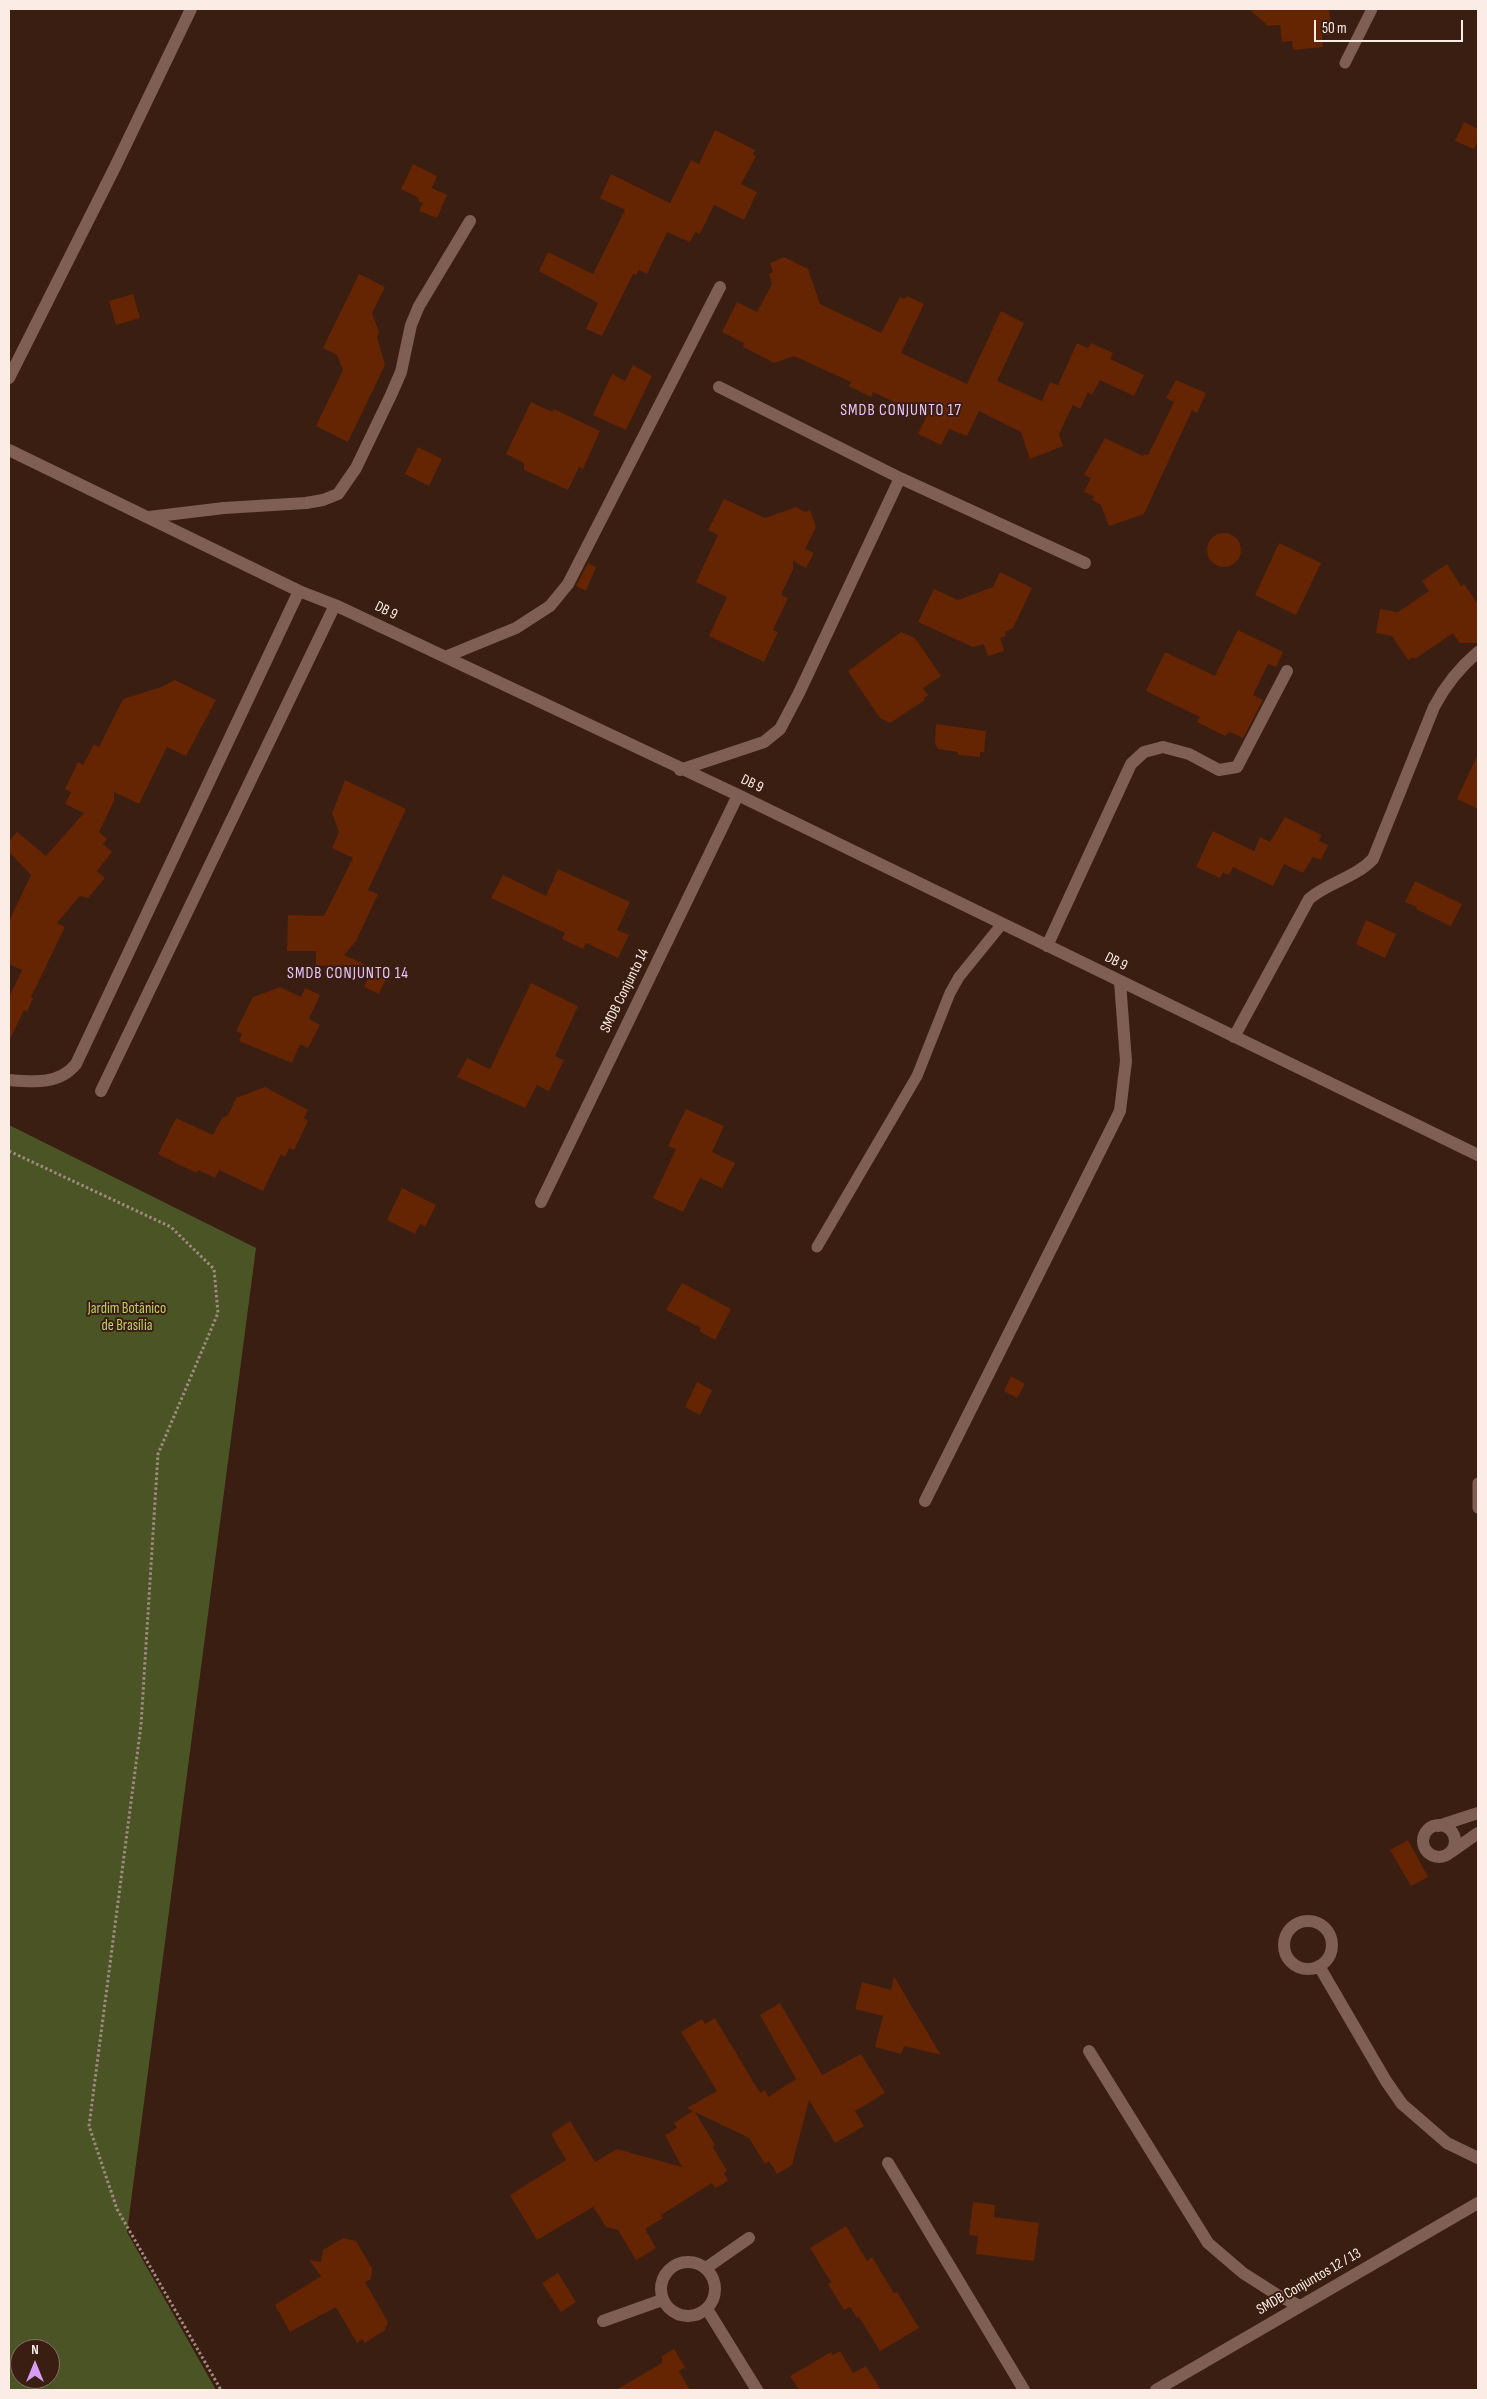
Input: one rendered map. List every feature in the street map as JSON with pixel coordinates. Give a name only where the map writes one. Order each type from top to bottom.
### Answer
[{"type":"street","points":[[9,378],[98,202],[191,9]]},
{"type":"street","points":[[148,517],[224,508],[306,503],[323,500],[338,494],[356,468],[401,372],[410,325],[419,306],[470,220]]},
{"type":"street","points":[[445,657],[516,628],[550,606],[568,584],[720,287]]},
{"type":"street","points":[[719,387],[900,478],[1085,563]]},
{"type":"street","name":"DB 9","points":[[9,450],[299,591],[335,605],[738,796],[1478,1155]]},
{"type":"street","points":[[680,770],[757,744],[780,729],[799,693],[900,478]]},
{"type":"street","points":[[9,1080],[38,1081],[54,1079],[68,1074],[76,1064],[299,591]]},
{"type":"street","points":[[101,1091],[335,605]]},
{"type":"street","points":[[1234,1037],[1309,898],[1320,889],[1366,868],[1373,859],[1434,707],[1447,683],[1461,666],[1478,652]]},
{"type":"street","points":[[1047,946],[1131,764],[1144,752],[1163,747],[1189,754],[1219,770],[1237,768],[1287,671]]},
{"type":"street","name":"SMDB Conjunto 14","points":[[541,1202],[738,796]]},
{"type":"street","points":[[925,1501],[1120,1111],[1126,1061],[1120,982]]},
{"type":"street","points":[[1478,1813],[1438,1826],[1426,1832],[1425,1848],[1432,1855],[1449,1854],[1478,1832]]},
{"type":"street","points":[[1438,1826],[1449,1828],[1454,1837],[1454,1846],[1449,1854]]},
{"type":"street","points":[[1319,1966],[1386,2081],[1402,2104],[1447,2143],[1478,2158]]},
{"type":"street","points":[[1089,2051],[1208,2243],[1243,2273],[1279,2296],[1300,2306]]},
{"type":"street","points":[[888,2163],[1024,2390]]},
{"type":"street","name":"SMDB Conjuntos 12 / 13","points":[[1156,2390],[1478,2203]]},
{"type":"street","points":[[706,2268],[749,2238]]},
{"type":"street","points":[[680,2262],[689,2262],[706,2268],[715,2284],[715,2293],[707,2309],[691,2316],[682,2316],[674,2313],[662,2300],[661,2282],[671,2267],[680,2262]]},
{"type":"street","points":[[603,2321],[662,2300]]},
{"type":"street","points":[[707,2309],[757,2390]]},
{"type":"lane","points":[[1345,63],[1372,9]]},
{"type":"lane","points":[[817,1247],[917,1076],[954,985],[1002,924]]},
{"type":"lane","points":[[1478,1483],[1478,1508]]},
{"type":"path","points":[[9,1152],[172,1227],[214,1269],[218,1314],[158,1454],[140,1725],[89,2126],[117,2209],[221,2390]]},
{"type":"green space","name":"Jardim Botânico de Brasília","points":[[9,1125],[256,1248],[127,2232],[216,2390],[9,2390]]},
{"type":"building","points":[[1249,9],[1329,9],[1332,35],[1322,35],[1323,47],[1293,50],[1292,41],[1282,42],[1280,25],[1268,26]]},
{"type":"building","points":[[1464,122],[1478,129],[1478,140],[1474,149],[1455,141]]},
{"type":"building","points":[[715,130],[755,150],[753,155],[756,156],[741,184],[757,192],[744,220],[714,205],[700,234],[695,232],[690,242],[667,232],[647,274],[639,270],[636,275],[633,274],[602,336],[586,329],[598,303],[539,271],[548,252],[593,274],[625,210],[600,198],[611,174],[670,203],[691,160],[699,164]]},
{"type":"building","points":[[413,164],[437,176],[432,188],[447,195],[437,218],[419,211],[423,203],[418,201],[419,198],[401,189]]},
{"type":"building","points":[[784,257],[808,269],[820,304],[881,333],[900,297],[905,299],[907,296],[924,304],[901,353],[967,384],[1001,311],[1024,323],[997,381],[1042,401],[1050,382],[1058,385],[1077,343],[1088,348],[1091,343],[1113,353],[1110,359],[1144,375],[1134,396],[1100,380],[1092,395],[1088,392],[1080,409],[1073,405],[1059,434],[1063,446],[1030,459],[1021,432],[979,411],[967,436],[949,429],[941,445],[918,434],[926,417],[873,392],[871,397],[849,386],[851,382],[794,356],[774,363],[743,347],[744,343],[722,332],[737,302],[757,312],[772,284],[769,274],[773,272],[770,263]]},
{"type":"building","points":[[359,274],[385,287],[372,313],[379,332],[377,337],[385,365],[348,442],[316,426],[343,370],[337,355],[323,348]]},
{"type":"building","points":[[133,294],[140,318],[116,325],[109,301]]},
{"type":"building","points":[[633,365],[652,376],[626,430],[593,415],[612,374],[625,381]]},
{"type":"building","points":[[1176,380],[1206,393],[1197,413],[1192,410],[1144,514],[1109,526],[1101,505],[1092,500],[1094,496],[1084,492],[1091,478],[1084,475],[1105,438],[1143,456],[1144,454],[1148,455],[1174,402],[1166,398]]},
{"type":"building","points":[[531,402],[552,412],[554,409],[600,431],[583,469],[579,467],[568,490],[524,470],[524,463],[506,454]]},
{"type":"building","points":[[418,447],[442,459],[429,486],[405,474]]},
{"type":"building","points":[[724,499],[765,518],[796,507],[805,512],[810,510],[816,527],[805,549],[814,553],[806,568],[793,561],[793,569],[781,595],[788,598],[773,630],[778,632],[764,662],[709,636],[727,597],[696,582],[718,535],[708,530]]},
{"type":"building","points":[[1224,533],[1231,534],[1236,538],[1240,543],[1240,557],[1236,562],[1231,566],[1224,567],[1217,566],[1212,562],[1208,557],[1207,550],[1208,543],[1212,538],[1217,534]]},
{"type":"building","points":[[1279,543],[1321,563],[1296,615],[1255,595]]},
{"type":"building","points":[[588,563],[596,567],[586,591],[576,586]]},
{"type":"building","points":[[1447,564],[1461,586],[1464,584],[1478,604],[1478,643],[1459,643],[1453,633],[1415,659],[1413,657],[1408,660],[1392,636],[1376,633],[1380,609],[1398,612],[1429,591],[1422,581]]},
{"type":"building","points":[[1000,572],[1032,588],[1013,628],[1005,632],[1006,636],[1000,638],[1004,651],[988,656],[984,644],[973,647],[918,622],[934,589],[958,600],[993,587]]},
{"type":"building","points":[[1238,630],[1283,652],[1276,667],[1268,664],[1253,695],[1263,700],[1243,738],[1230,732],[1225,736],[1197,722],[1200,717],[1146,691],[1165,652],[1215,676]]},
{"type":"building","points":[[901,632],[915,638],[941,676],[923,688],[928,695],[924,698],[925,700],[890,723],[880,718],[848,671]]},
{"type":"building","points":[[175,680],[216,700],[186,756],[167,747],[139,804],[114,792],[114,801],[99,832],[107,839],[103,844],[112,852],[97,871],[105,878],[88,898],[80,896],[57,923],[65,927],[31,997],[33,998],[27,1012],[24,1010],[9,1041],[9,997],[22,970],[9,964],[9,921],[31,875],[9,852],[9,841],[17,832],[46,856],[84,813],[65,804],[71,792],[65,789],[78,762],[83,765],[94,744],[99,747],[123,699],[161,687]]},
{"type":"building","points":[[936,724],[986,731],[984,752],[980,752],[980,757],[958,755],[958,752],[938,749],[935,744]]},
{"type":"building","points":[[1478,754],[1478,809],[1457,799]]},
{"type":"building","points":[[345,780],[406,809],[368,890],[378,894],[356,941],[344,955],[366,965],[316,966],[316,951],[287,951],[288,915],[324,916],[353,858],[332,848],[339,832],[332,813]]},
{"type":"building","points":[[1285,817],[1321,835],[1319,841],[1328,845],[1321,860],[1313,857],[1303,873],[1284,864],[1273,886],[1233,867],[1229,875],[1223,872],[1220,878],[1196,867],[1213,831],[1254,851],[1260,837],[1270,842]]},
{"type":"building","points":[[558,869],[630,902],[617,930],[629,935],[618,958],[586,943],[583,949],[562,939],[565,933],[491,898],[503,875],[546,896]]},
{"type":"building","points":[[1415,881],[1462,904],[1450,926],[1405,902]]},
{"type":"building","points":[[1366,920],[1396,934],[1385,958],[1356,944]]},
{"type":"building","points":[[373,968],[388,975],[379,994],[364,987]]},
{"type":"building","points":[[531,983],[578,1006],[555,1056],[564,1060],[549,1091],[537,1085],[525,1108],[457,1077],[467,1058],[490,1069]]},
{"type":"building","points":[[280,987],[301,997],[305,988],[320,995],[309,1019],[320,1025],[308,1048],[300,1044],[292,1063],[239,1041],[242,1034],[236,1031],[253,997]]},
{"type":"building","points":[[265,1087],[308,1110],[304,1118],[308,1121],[294,1150],[289,1148],[285,1157],[281,1154],[263,1191],[219,1170],[215,1178],[198,1170],[197,1173],[158,1154],[176,1118],[213,1135],[222,1118],[228,1115],[236,1098]]},
{"type":"building","points":[[686,1109],[724,1126],[712,1152],[735,1163],[722,1188],[700,1178],[683,1212],[653,1198],[676,1149],[668,1146]]},
{"type":"building","points":[[402,1188],[436,1205],[425,1227],[420,1224],[415,1234],[387,1220]]},
{"type":"building","points":[[682,1283],[731,1309],[715,1340],[699,1331],[701,1328],[666,1310]]},
{"type":"building","points":[[1011,1376],[1025,1384],[1017,1398],[1004,1391]]},
{"type":"building","points":[[697,1382],[712,1390],[700,1415],[685,1407]]},
{"type":"building","points":[[1408,1840],[1428,1877],[1411,1886],[1390,1850]]},
{"type":"building","points":[[894,1976],[941,2055],[904,2046],[901,2054],[875,2047],[883,2016],[855,2009],[862,1982],[891,1990]]},
{"type":"building","points":[[780,2003],[822,2075],[861,2054],[885,2093],[855,2111],[864,2126],[835,2143],[809,2100],[792,2165],[777,2174],[769,2161],[765,2164],[749,2138],[695,2112],[715,2145],[713,2147],[727,2171],[724,2173],[728,2181],[715,2188],[712,2183],[661,2215],[663,2218],[645,2229],[656,2248],[636,2260],[618,2230],[606,2227],[593,2207],[537,2240],[510,2195],[566,2160],[551,2134],[570,2121],[595,2162],[617,2149],[682,2167],[665,2135],[677,2128],[674,2123],[693,2111],[687,2108],[717,2091],[681,2032],[702,2019],[705,2024],[715,2018],[760,2093],[765,2090],[768,2097],[796,2079],[760,2015]]},
{"type":"building","points":[[973,2202],[995,2205],[994,2217],[1039,2223],[1034,2261],[976,2254],[978,2236],[969,2235]]},
{"type":"building","points":[[846,2226],[867,2261],[872,2257],[894,2293],[897,2292],[919,2328],[880,2351],[859,2317],[857,2318],[850,2307],[844,2310],[828,2284],[831,2282],[810,2248]]},
{"type":"building","points":[[343,2238],[356,2241],[372,2268],[371,2279],[365,2282],[388,2322],[385,2330],[365,2343],[362,2339],[357,2343],[336,2307],[290,2332],[275,2305],[321,2276],[309,2260],[321,2262],[323,2250]]},
{"type":"building","points":[[558,2273],[576,2302],[561,2312],[542,2283]]},
{"type":"building","points":[[674,2349],[685,2367],[679,2371],[690,2390],[616,2390],[662,2363],[662,2356]]},
{"type":"building","points":[[840,2351],[853,2373],[866,2366],[881,2390],[799,2390],[790,2376],[831,2352],[833,2355]]},
{"type":"district","name":"SMDB CONJUNTO 17","points":[[901,411]]},
{"type":"district","name":"SMDB CONJUNTO 14","points":[[348,974]]}]
